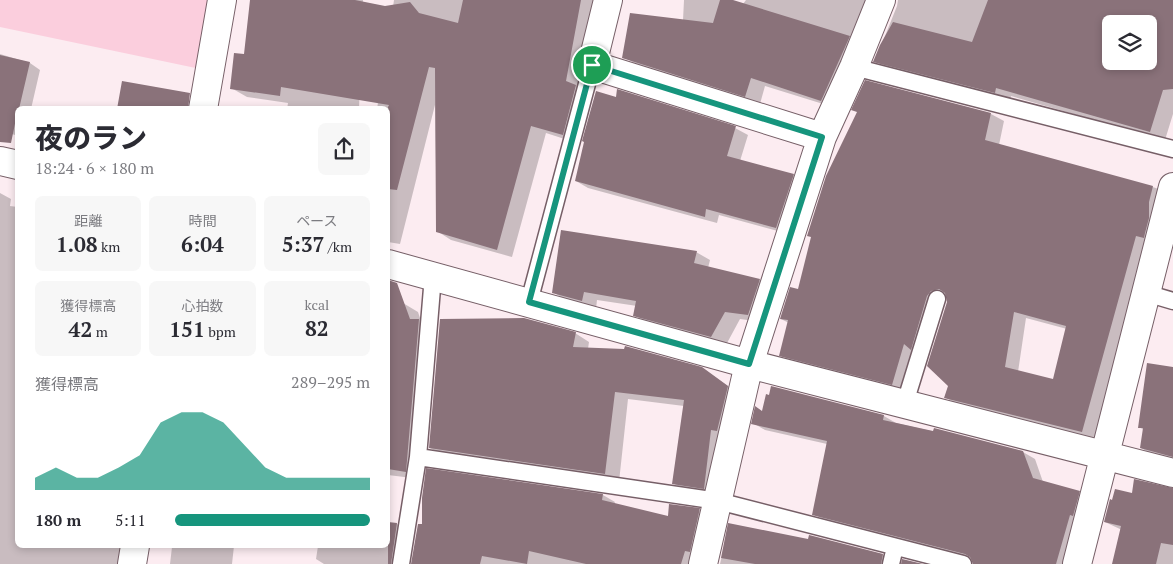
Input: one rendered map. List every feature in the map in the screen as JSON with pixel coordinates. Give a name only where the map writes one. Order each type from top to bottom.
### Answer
[{"type":"street","points":[[204,106],[222,0]]},
{"type":"street","points":[[608,0],[592,65],[822,137]]},
{"type":"street","points":[[703,564],[749,364],[822,137],[854,67],[881,0]]},
{"type":"street","points":[[0,161],[15,164]]},
{"type":"street","points":[[1077,564],[1173,187]]},
{"type":"street","points":[[390,265],[749,364],[1173,473]]},
{"type":"street","points":[[132,564],[135,548]]},
{"type":"lane","points":[[529,302],[592,65]]},
{"type":"lane","points":[[854,67],[1173,150]]},
{"type":"lane","points":[[400,564],[418,457],[433,276]]},
{"type":"lane","points":[[1146,293],[1173,301]]},
{"type":"lane","points":[[905,404],[937,299]]},
{"type":"lane","points":[[418,457],[718,501],[963,564]]},
{"type":"lane","points":[[891,564],[895,547]]},
{"type":"shaded area","points":[[0,0],[222,0],[210,71],[0,27]]},
{"type":"building","points":[[250,0],[355,0],[385,6],[410,2],[419,13],[458,23],[463,0],[581,0],[566,81],[576,85],[563,135],[531,126],[497,250],[436,232],[435,68],[429,67],[397,190],[390,189],[389,105],[281,87],[280,96],[230,89],[234,53],[244,54]]},
{"type":"building","points":[[720,0],[733,0],[850,36],[821,101],[751,78],[745,97],[622,58],[630,13],[713,23]]},
{"type":"building","points":[[988,0],[1173,0],[1173,89],[1163,90],[1150,132],[996,88],[995,93],[873,62],[893,22],[972,42]]},
{"type":"building","points":[[0,55],[30,62],[20,106],[15,106],[15,124],[11,143],[0,142]]},
{"type":"building","points":[[865,80],[991,113],[985,140],[1153,186],[1149,202],[1149,218],[1144,238],[1136,236],[1082,432],[944,398],[948,386],[927,366],[947,302],[945,293],[939,289],[931,291],[927,296],[911,350],[904,344],[892,385],[779,356],[788,320],[780,319],[790,287],[798,289],[811,237],[807,236],[826,176],[857,112],[851,110]],"holes":[[[1014,312],[1066,326],[1053,379],[1005,367]]]},
{"type":"building","points":[[122,81],[190,93],[188,106],[118,106]]},
{"type":"building","points":[[617,89],[736,126],[727,156],[794,174],[776,228],[706,209],[705,217],[575,181],[584,142],[582,141],[596,91],[616,97]]},
{"type":"building","points":[[561,230],[697,251],[694,263],[760,279],[748,315],[725,312],[711,337],[633,316],[636,301],[584,292],[582,301],[552,293]]},
{"type":"building","points":[[390,281],[397,283],[410,319],[419,319],[406,472],[390,469]]},
{"type":"building","points":[[524,318],[576,332],[573,347],[624,349],[625,346],[702,367],[728,386],[717,431],[711,430],[704,489],[672,484],[684,400],[615,392],[605,474],[429,448],[440,319]]},
{"type":"building","points":[[1147,363],[1173,367],[1173,457],[1140,448],[1143,428],[1138,428]]},
{"type":"building","points":[[771,386],[884,415],[883,420],[933,431],[934,428],[1023,451],[1033,478],[1080,491],[1073,516],[1070,515],[1056,564],[973,564],[970,557],[965,554],[812,515],[827,441],[751,424],[755,406],[762,411],[766,394],[769,395]]},
{"type":"building","points":[[426,468],[603,494],[602,500],[668,516],[669,504],[700,508],[690,552],[685,551],[681,564],[586,564],[529,551],[527,564],[482,556],[480,564],[411,564],[418,524],[422,524],[422,498]]},
{"type":"building","points":[[1134,479],[1173,488],[1173,545],[1161,543],[1156,564],[1112,564],[1121,526],[1104,522],[1110,499],[1112,500],[1115,489],[1132,493]]},
{"type":"building","points":[[390,522],[397,523],[391,564],[388,564]]},
{"type":"building","points":[[728,523],[808,539],[809,535],[883,554],[881,564],[755,564],[721,558]]},
{"type":"building","points":[[902,559],[923,564],[901,564]]},
{"type":"route","points":[[592,65],[822,137],[749,364],[529,302],[592,65]]}]
